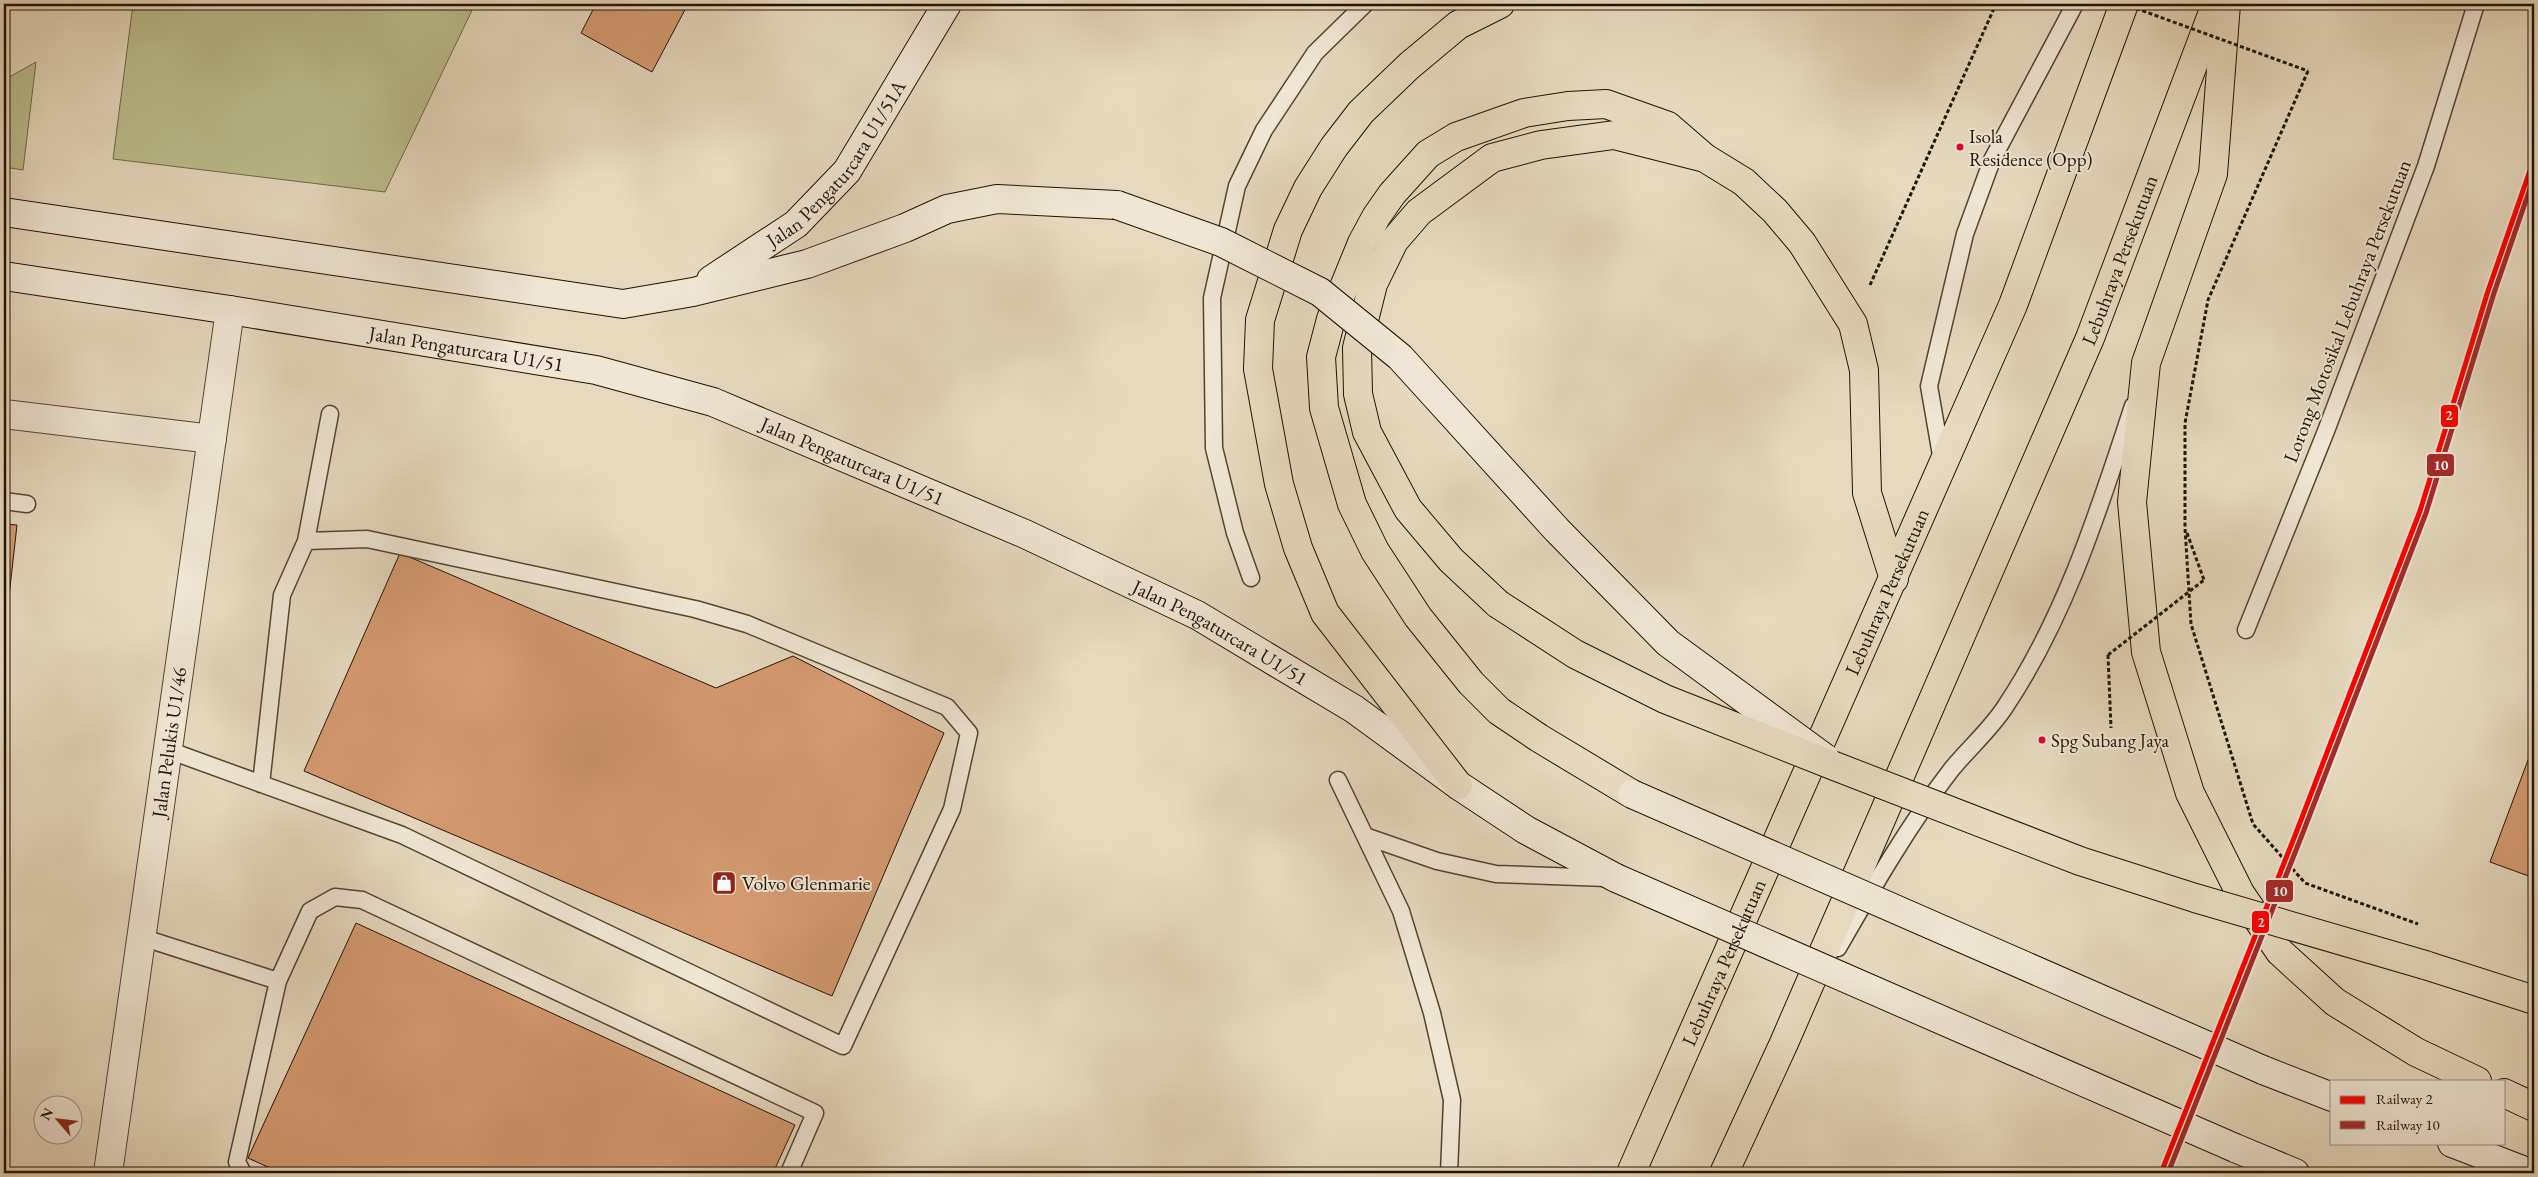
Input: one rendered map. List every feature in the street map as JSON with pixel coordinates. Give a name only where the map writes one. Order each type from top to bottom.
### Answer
[{"type":"highway","points":[[1458,785],[1325,614],[1298,548],[1279,484],[1258,369],[1260,320],[1288,230],[1308,188],[1334,147],[1360,112],[1409,66],[1458,26],[1500,4]]},
{"type":"highway","name":"Lebuhraya Persekutuan","points":[[1631,1173],[2013,305],[2124,4]]},
{"type":"highway","name":"Lebuhraya Persekutuan","points":[[1724,1173],[1784,1043],[2090,338],[2216,4]]},
{"type":"highway","points":[[2226,4],[2213,174],[2146,363],[2132,502],[2146,652],[2190,793],[2240,893],[2280,952],[2335,1002],[2416,1052],[2475,1080]]},
{"type":"highway","points":[[1632,794],[1539,738],[1499,711],[1471,684],[1418,617],[1375,551],[1352,504],[1324,408],[1321,357],[1331,318],[1349,272],[1376,217],[1428,154],[1456,137],[1524,113],[1568,106],[1606,104],[1668,126],[1705,158],[1744,182],[1775,211],[1802,243],[1853,324],[1864,370],[1867,493],[1894,578]]},
{"type":"highway","points":[[1705,158],[1614,135],[1541,145],[1492,158],[1419,212],[1394,241],[1373,284],[1357,348],[1358,394],[1367,432],[1408,509],[1451,560],[1498,604],[1575,654],[1665,699],[2080,861],[2194,898],[2425,965],[2534,1000]]},
{"type":"highway","points":[[2506,1094],[2534,1107]]},
{"type":"main road","name":"Jalan Pengaturcara U1/51A","points":[[693,292],[796,224],[847,171],[947,4]]},
{"type":"main road","points":[[4,212],[623,304],[693,292],[807,264],[905,228],[947,209],[997,199],[1117,205],[1220,242],[1320,292],[1400,357],[1556,530],[1668,643],[1838,767]]},
{"type":"main road","name":"Jalan Pengaturcara U1/51","points":[[4,276],[230,310],[596,370],[713,402],[1025,534],[1197,615],[1354,709],[1458,785],[1526,830],[1616,878],[2295,1173]]},
{"type":"main road","name":"Jalan Pelukis U1/46","points":[[108,1173],[230,310]]},
{"type":"main road","points":[[4,414],[212,440]]},
{"type":"main road","points":[[1632,794],[2262,1070],[2330,1096]]},
{"type":"main road","points":[[2455,1144],[2530,1173]]},
{"type":"lane","points":[[1251,578],[1235,533],[1214,448],[1212,298],[1237,186],[1264,130],[1315,53],[1365,4]]},
{"type":"lane","points":[[1943,466],[1929,386],[1965,234],[1992,160],[2074,4]]},
{"type":"lane","name":"Lorong Motosikal Lebuhraya Persekutuan","points":[[2246,630],[2326,430],[2426,166],[2476,4]]},
{"type":"lane","points":[[1784,1043],[1890,857],[1952,770],[2005,708],[2040,649],[2095,521],[2146,363]]},
{"type":"lane","points":[[261,784],[282,594],[306,541],[330,414]]},
{"type":"lane","points":[[4,502],[27,504]]},
{"type":"lane","points":[[168,750],[402,835],[843,1046],[952,809],[969,733],[947,707],[747,624],[721,617],[376,541],[306,541]]},
{"type":"lane","points":[[1338,780],[1401,911],[1432,1013],[1452,1100],[1449,1173]]},
{"type":"lane","points":[[1365,836],[1437,861],[1496,874],[1616,878]]},
{"type":"lane","points":[[242,1173],[236,1162],[278,981],[310,911],[335,897],[362,900],[815,1113],[789,1173]]},
{"type":"lane","points":[[141,937],[278,981]]},
{"type":"path","points":[[1853,324],[1996,4]]},
{"type":"path","points":[[2124,4],[2308,71],[2208,300],[2185,423],[2185,528],[2191,624],[2253,824],[2305,883]]},
{"type":"path","points":[[2111,728],[2108,655],[2204,580],[2185,528]]},
{"type":"green space","points":[[133,4],[475,4],[385,192],[113,159]]},
{"type":"green space","points":[[36,62],[23,170],[4,167],[4,80]]},
{"type":"building","points":[[596,4],[688,4],[652,72],[581,33]]},
{"type":"building","points":[[4,524],[17,525],[4,641]]},
{"type":"building","name":"Volvo Glenmarie","points":[[400,553],[716,688],[793,656],[944,733],[832,996],[304,771]]},
{"type":"building","points":[[2534,744],[2534,878],[2490,862]]},
{"type":"building","points":[[356,923],[795,1125],[773,1173],[281,1173],[248,1158]]},
{"type":"rail line","name":"2","points":[[2161,1173],[2296,833],[2420,511],[2488,291],[2534,159]]},
{"type":"rail line","name":"10","points":[[2168,1173],[2302,835],[2426,513],[2494,293],[2534,177]]},
{"type":"place","name":"Isola Residence (Opp)","points":[[1960,147]]},
{"type":"place","name":"Spg Subang Jaya","points":[[2042,740]]},
{"type":"place","name":"Volvo Glenmarie","points":[[724,883]]}]
